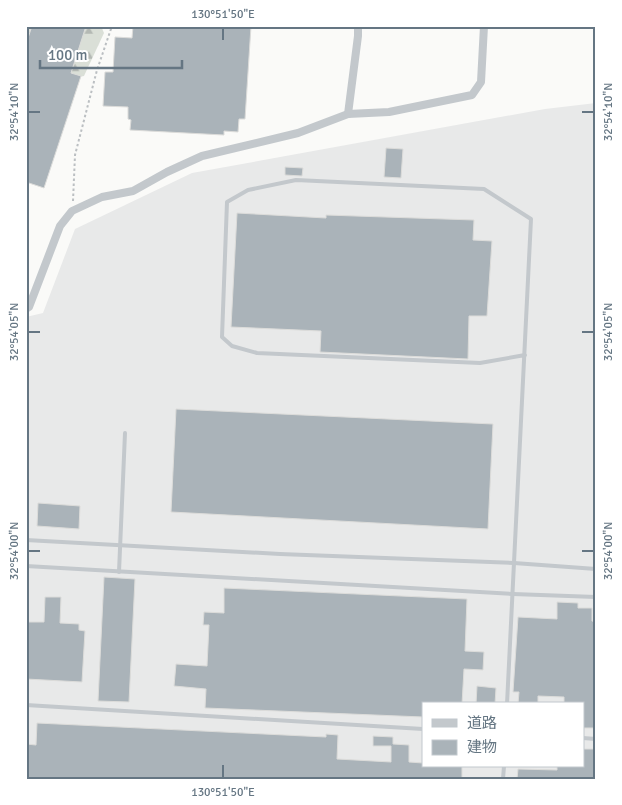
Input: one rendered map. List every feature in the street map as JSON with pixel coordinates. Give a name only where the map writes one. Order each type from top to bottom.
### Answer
[{"type":"street","points":[[348,114],[358,26]]},
{"type":"street","points":[[26,308],[29,307],[60,226],[72,211],[102,197],[133,191],[167,172],[202,156],[298,133],[348,114],[389,112],[472,95],[481,82],[484,26]]},
{"type":"lane","points":[[508,702],[531,219],[484,189],[296,180],[248,190],[227,202],[222,337],[232,346],[257,353],[480,363],[524,355]]},
{"type":"lane","points":[[119,572],[125,433]]},
{"type":"lane","points":[[26,540],[280,554],[514,563],[596,569]]},
{"type":"lane","points":[[26,566],[596,597]]},
{"type":"lane","points":[[26,705],[422,729]]},
{"type":"path","points":[[72,211],[75,155],[97,70],[112,26]]},
{"type":"shaded area","points":[[596,103],[596,779],[26,779],[26,317],[43,313],[75,229],[192,173],[545,109]]},
{"type":"green space","points":[[26,26],[101,26],[104,33],[84,76],[26,87]]},
{"type":"building","points":[[32,26],[86,26],[71,73],[81,76],[44,188],[26,182],[26,44]]},
{"type":"building","points":[[133,26],[251,26],[245,119],[239,119],[238,132],[224,131],[224,135],[130,130],[131,120],[128,119],[128,107],[103,106],[105,72],[113,72],[115,37],[132,38]]},
{"type":"building","points":[[386,148],[403,149],[401,178],[384,177]]},
{"type":"building","points":[[285,167],[303,168],[302,176],[285,175]]},
{"type":"building","points":[[237,213],[326,218],[326,215],[474,220],[473,240],[492,241],[487,316],[469,316],[468,359],[320,352],[321,331],[231,327]]},
{"type":"building","points":[[176,409],[493,424],[488,529],[171,512]]},
{"type":"building","points":[[38,503],[80,506],[79,529],[37,526]]},
{"type":"building","points":[[104,577],[135,579],[129,702],[98,701]]},
{"type":"building","points":[[224,588],[467,599],[465,651],[484,652],[483,670],[464,669],[462,702],[422,702],[422,717],[205,708],[206,689],[174,686],[176,664],[207,666],[209,625],[203,625],[204,612],[224,613]]},
{"type":"building","points":[[45,597],[61,597],[60,623],[79,624],[79,630],[85,631],[82,682],[26,679],[26,622],[44,622]]},
{"type":"building","points":[[557,602],[578,603],[578,608],[592,608],[592,621],[596,622],[596,728],[584,728],[584,702],[564,702],[564,697],[538,696],[538,702],[518,702],[519,692],[513,692],[518,617],[557,619]]},
{"type":"building","points":[[477,686],[496,688],[495,702],[476,702]]},
{"type":"building","points":[[37,723],[326,737],[326,734],[338,735],[337,759],[391,762],[391,746],[373,746],[373,736],[393,737],[393,744],[409,745],[409,762],[422,763],[422,768],[462,768],[462,779],[26,779],[26,744],[36,745]]},
{"type":"building","points":[[584,749],[596,749],[596,779],[517,779],[518,769],[557,770],[557,768],[584,768]]}]
